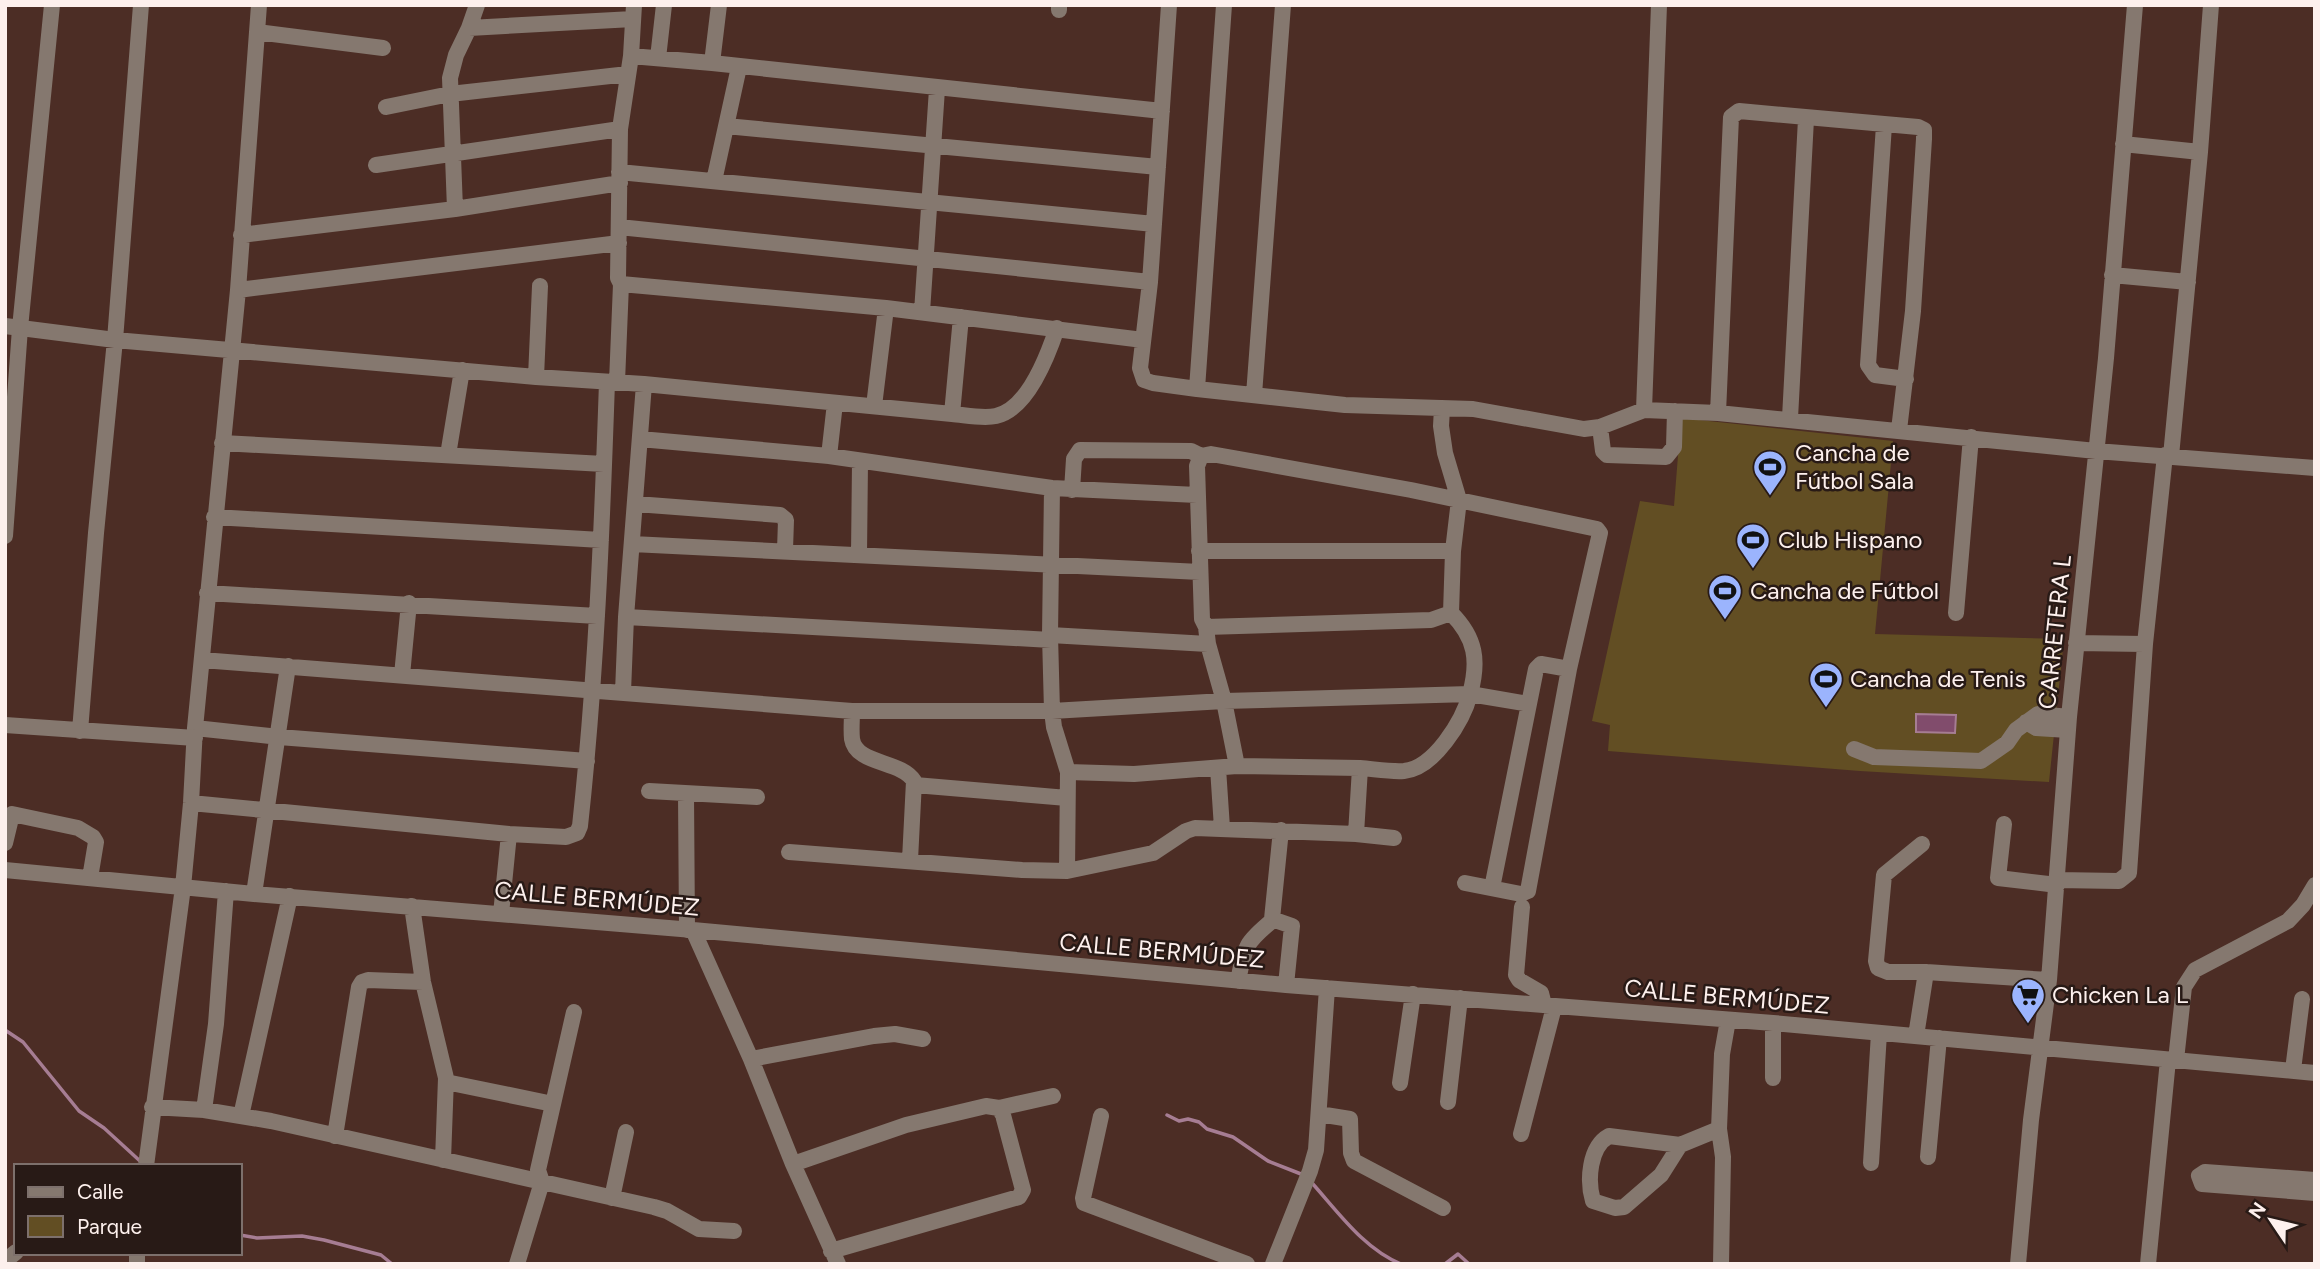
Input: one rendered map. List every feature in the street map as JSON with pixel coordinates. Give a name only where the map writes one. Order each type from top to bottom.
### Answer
[{"type":"street","points":[[5,536],[13,327],[52,5]]},
{"type":"street","points":[[80,731],[96,533],[116,340],[141,5]]},
{"type":"street","points":[[146,1164],[183,887],[214,517],[238,290],[260,5]]},
{"type":"street","points":[[455,209],[450,78],[456,55],[477,5]]},
{"type":"street","points":[[658,58],[664,5]]},
{"type":"street","points":[[712,63],[719,5]]},
{"type":"street","points":[[1169,5],[1150,282],[1140,368],[1144,380],[1198,389],[1345,405],[1473,409],[1584,429],[1600,427],[1644,410],[1718,413],[1790,418],[2096,451],[2315,468]]},
{"type":"street","points":[[1198,389],[1224,5]]},
{"type":"street","points":[[1254,395],[1283,5]]},
{"type":"street","points":[[1644,410],[1659,5]]},
{"type":"street","name":"CARRETERA L","points":[[2018,1264],[2031,1119],[2049,980],[2076,643],[2096,451],[2135,5]]},
{"type":"street","points":[[2004,824],[1998,878],[2057,883],[2119,881],[2129,873],[2145,644],[2188,282],[2211,5]]},
{"type":"street","points":[[191,803],[509,834],[566,837],[577,833],[580,826],[597,616],[604,464],[621,284],[618,278],[620,129],[631,57],[633,12],[469,28]]},
{"type":"street","points":[[257,32],[383,48]]},
{"type":"street","points":[[631,57],[712,63],[1162,111]]},
{"type":"street","points":[[715,181],[739,67]]},
{"type":"street","points":[[386,107],[450,94],[628,74]]},
{"type":"street","points":[[922,312],[937,89]]},
{"type":"street","points":[[1718,413],[1730,120],[1734,114],[1740,111],[1918,127],[1924,132],[1913,311],[1899,430]]},
{"type":"street","points":[[1790,418],[1806,119]]},
{"type":"street","points":[[1884,125],[1868,365],[1875,375],[1906,379]]},
{"type":"street","points":[[726,126],[1158,166]]},
{"type":"street","points":[[376,165],[620,129]]},
{"type":"street","points":[[2123,144],[2200,152]]},
{"type":"street","points":[[241,234],[455,209],[619,178],[715,181],[1154,224]]},
{"type":"street","points":[[238,290],[619,235],[926,258],[1150,282]]},
{"type":"street","points":[[2112,275],[2188,282]]},
{"type":"street","points":[[621,284],[886,308],[1143,340]]},
{"type":"street","points":[[536,377],[540,286]]},
{"type":"street","points":[[874,406],[886,308]]},
{"type":"street","points":[[952,414],[961,317]]},
{"type":"street","points":[[13,327],[116,340],[997,416],[1011,408],[1037,378],[1047,359],[1057,328]]},
{"type":"street","points":[[448,456],[461,370]]},
{"type":"street","points":[[623,692],[626,617],[644,384]]},
{"type":"street","points":[[829,456],[835,403]]},
{"type":"street","points":[[1068,772],[1134,774],[1237,766],[1404,771],[1418,767],[1429,759],[1460,722],[1475,676],[1476,657],[1462,627],[1451,612],[1453,551],[1459,499],[1445,453],[1441,426],[1442,408]]},
{"type":"street","points":[[1600,427],[1603,451],[1607,455],[1667,457],[1674,447],[1675,411]]},
{"type":"street","points":[[1956,613],[1971,437]]},
{"type":"street","points":[[640,439],[829,456],[1052,488],[1197,495]]},
{"type":"street","points":[[222,443],[604,464]]},
{"type":"street","points":[[1072,490],[1074,459],[1080,450],[1191,452],[1201,456],[1211,454],[1459,499],[1600,531],[1569,669],[1528,891],[1521,894],[1465,883]]},
{"type":"street","points":[[1201,456],[1197,466],[1197,495],[1202,619],[1224,701],[1237,766]]},
{"type":"street","points":[[859,555],[860,462]]},
{"type":"street","points":[[1052,488],[1052,711],[1054,727],[1068,772],[1067,871]]},
{"type":"street","points":[[636,504],[780,515],[786,520],[785,550]]},
{"type":"street","points":[[214,517],[601,541]]},
{"type":"street","points":[[632,544],[1200,572]]},
{"type":"street","points":[[1199,551],[1453,551]]},
{"type":"street","points":[[207,593],[597,616]]},
{"type":"street","points":[[402,675],[409,603]]},
{"type":"street","points":[[1206,627],[1431,620],[1451,612]]},
{"type":"street","points":[[626,617],[1208,644]]},
{"type":"street","points":[[2076,643],[2145,644]]},
{"type":"street","points":[[202,660],[852,711],[1052,711],[1224,701],[1470,694],[1529,704]]},
{"type":"street","points":[[1492,888],[1538,666],[1541,664],[1569,669]]},
{"type":"street","points":[[254,894],[288,666]]},
{"type":"street","points":[[852,711],[852,738],[857,750],[907,772],[915,785],[910,860]]},
{"type":"street","points":[[1854,749],[1874,757],[1981,761],[2007,743],[2016,730],[2038,714],[2069,724]]},
{"type":"street","points":[[5,725],[80,731],[279,737],[587,761]]},
{"type":"street","points":[[1218,768],[1222,828]]},
{"type":"street","points":[[1356,835],[1360,768]]},
{"type":"street","points":[[915,785],[1067,798]]},
{"type":"street","points":[[649,791],[757,797]]},
{"type":"street","points":[[686,794],[690,930],[751,1059],[834,1257],[1019,1197],[1023,1190],[999,1108]]},
{"type":"street","points":[[5,843],[12,814],[78,828],[93,836],[96,842],[90,878]]},
{"type":"street","points":[[789,852],[1067,871],[1153,853],[1195,828],[1281,830],[1394,838]]},
{"type":"street","points":[[1238,981],[1244,949],[1249,941],[1273,920],[1281,830]]},
{"type":"street","points":[[501,914],[509,834]]},
{"type":"street","points":[[1922,844],[1884,875],[1878,968],[1888,972],[2049,980]]},
{"type":"street","name":"CALLE BERMÚDEZ","points":[[5,870],[1238,981],[2041,1046],[2315,1073]]},
{"type":"street","points":[[2148,1264],[2172,1060],[2184,987],[2195,970],[2288,921],[2303,905],[2315,885]]},
{"type":"street","points":[[204,1110],[215,1024],[226,891]]},
{"type":"street","points":[[241,1116],[290,896]]},
{"type":"street","points":[[412,906],[423,982],[446,1083],[443,1160]]},
{"type":"street","points":[[1521,1134],[1549,1006],[1541,993],[1519,980],[1516,975],[1522,907]]},
{"type":"street","points":[[1273,920],[1292,926],[1286,985]]},
{"type":"street","points":[[1916,1036],[1926,972]]},
{"type":"street","points":[[335,1136],[359,987],[362,982],[368,981],[423,982]]},
{"type":"street","points":[[1273,1264],[1316,1150],[1327,988]]},
{"type":"street","points":[[1400,1083],[1413,994]]},
{"type":"street","points":[[1448,1102],[1460,998]]},
{"type":"street","points":[[2293,1070],[2302,999]]},
{"type":"street","points":[[517,1264],[542,1182],[538,1170],[574,1012]]},
{"type":"street","points":[[1721,1264],[1723,1157],[1719,1129],[1722,1054],[1728,1020]]},
{"type":"street","points":[[1773,1023],[1773,1077]]},
{"type":"street","points":[[1871,1163],[1879,1033]]},
{"type":"street","points":[[751,1059],[874,1036],[895,1034],[923,1039]]},
{"type":"street","points":[[1928,1157],[1939,1038]]},
{"type":"street","points":[[446,1083],[553,1104]]},
{"type":"street","points":[[793,1164],[906,1125],[986,1106],[999,1108],[1053,1096]]},
{"type":"street","points":[[152,1107],[204,1110],[335,1136],[667,1211],[699,1229],[734,1231]]},
{"type":"street","points":[[1101,1116],[1084,1203],[1247,1264]]},
{"type":"street","points":[[1318,1120],[1329,1126],[1339,1116],[1348,1117],[1351,1121],[1351,1153],[1354,1161],[1443,1208]]},
{"type":"street","points":[[1680,1145],[1661,1175],[1624,1207],[1602,1206],[1594,1200],[1591,1189],[1592,1168],[1597,1148],[1604,1139],[1615,1136],[1680,1145],[1719,1129]]},
{"type":"street","points":[[612,1198],[626,1132]]},
{"type":"street","points":[[2227,1180],[2296,1186],[2315,1193]]},
{"type":"street","points":[[2296,1186],[2315,1180]]},
{"type":"green space","name":"Club Hispano","points":[[1681,418],[1893,441],[1875,634],[2064,639],[2049,782],[1860,771],[1608,751],[1610,725],[1592,721],[1640,501],[1674,506]]},
{"type":"shaded area","points":[[1916,714],[1956,715],[1955,733],[1916,732]]},
{"type":"waterway","points":[[5,1030],[23,1042],[79,1111],[104,1128],[140,1161]]},
{"type":"waterway","points":[[1167,1115],[1179,1121],[1188,1119],[1199,1122],[1207,1129],[1233,1137],[1268,1161],[1301,1174]]},
{"type":"waterway","points":[[1312,1183],[1363,1239],[1401,1264]]},
{"type":"waterway","points":[[242,1235],[257,1238],[302,1236],[324,1240],[381,1255],[392,1264]]},
{"type":"waterway","points":[[1445,1264],[1458,1254],[1469,1264]]},
{"type":"place","name":"Cancha de Fútbol Sala","points":[[1770,497]]},
{"type":"place","name":"Club Hispano","points":[[1753,570]]},
{"type":"place","name":"Cancha de Fútbol","points":[[1725,621]]},
{"type":"place","name":"Cancha de Tenis","points":[[1826,709]]},
{"type":"place","name":"Chicken La L","points":[[2028,1025]]}]
